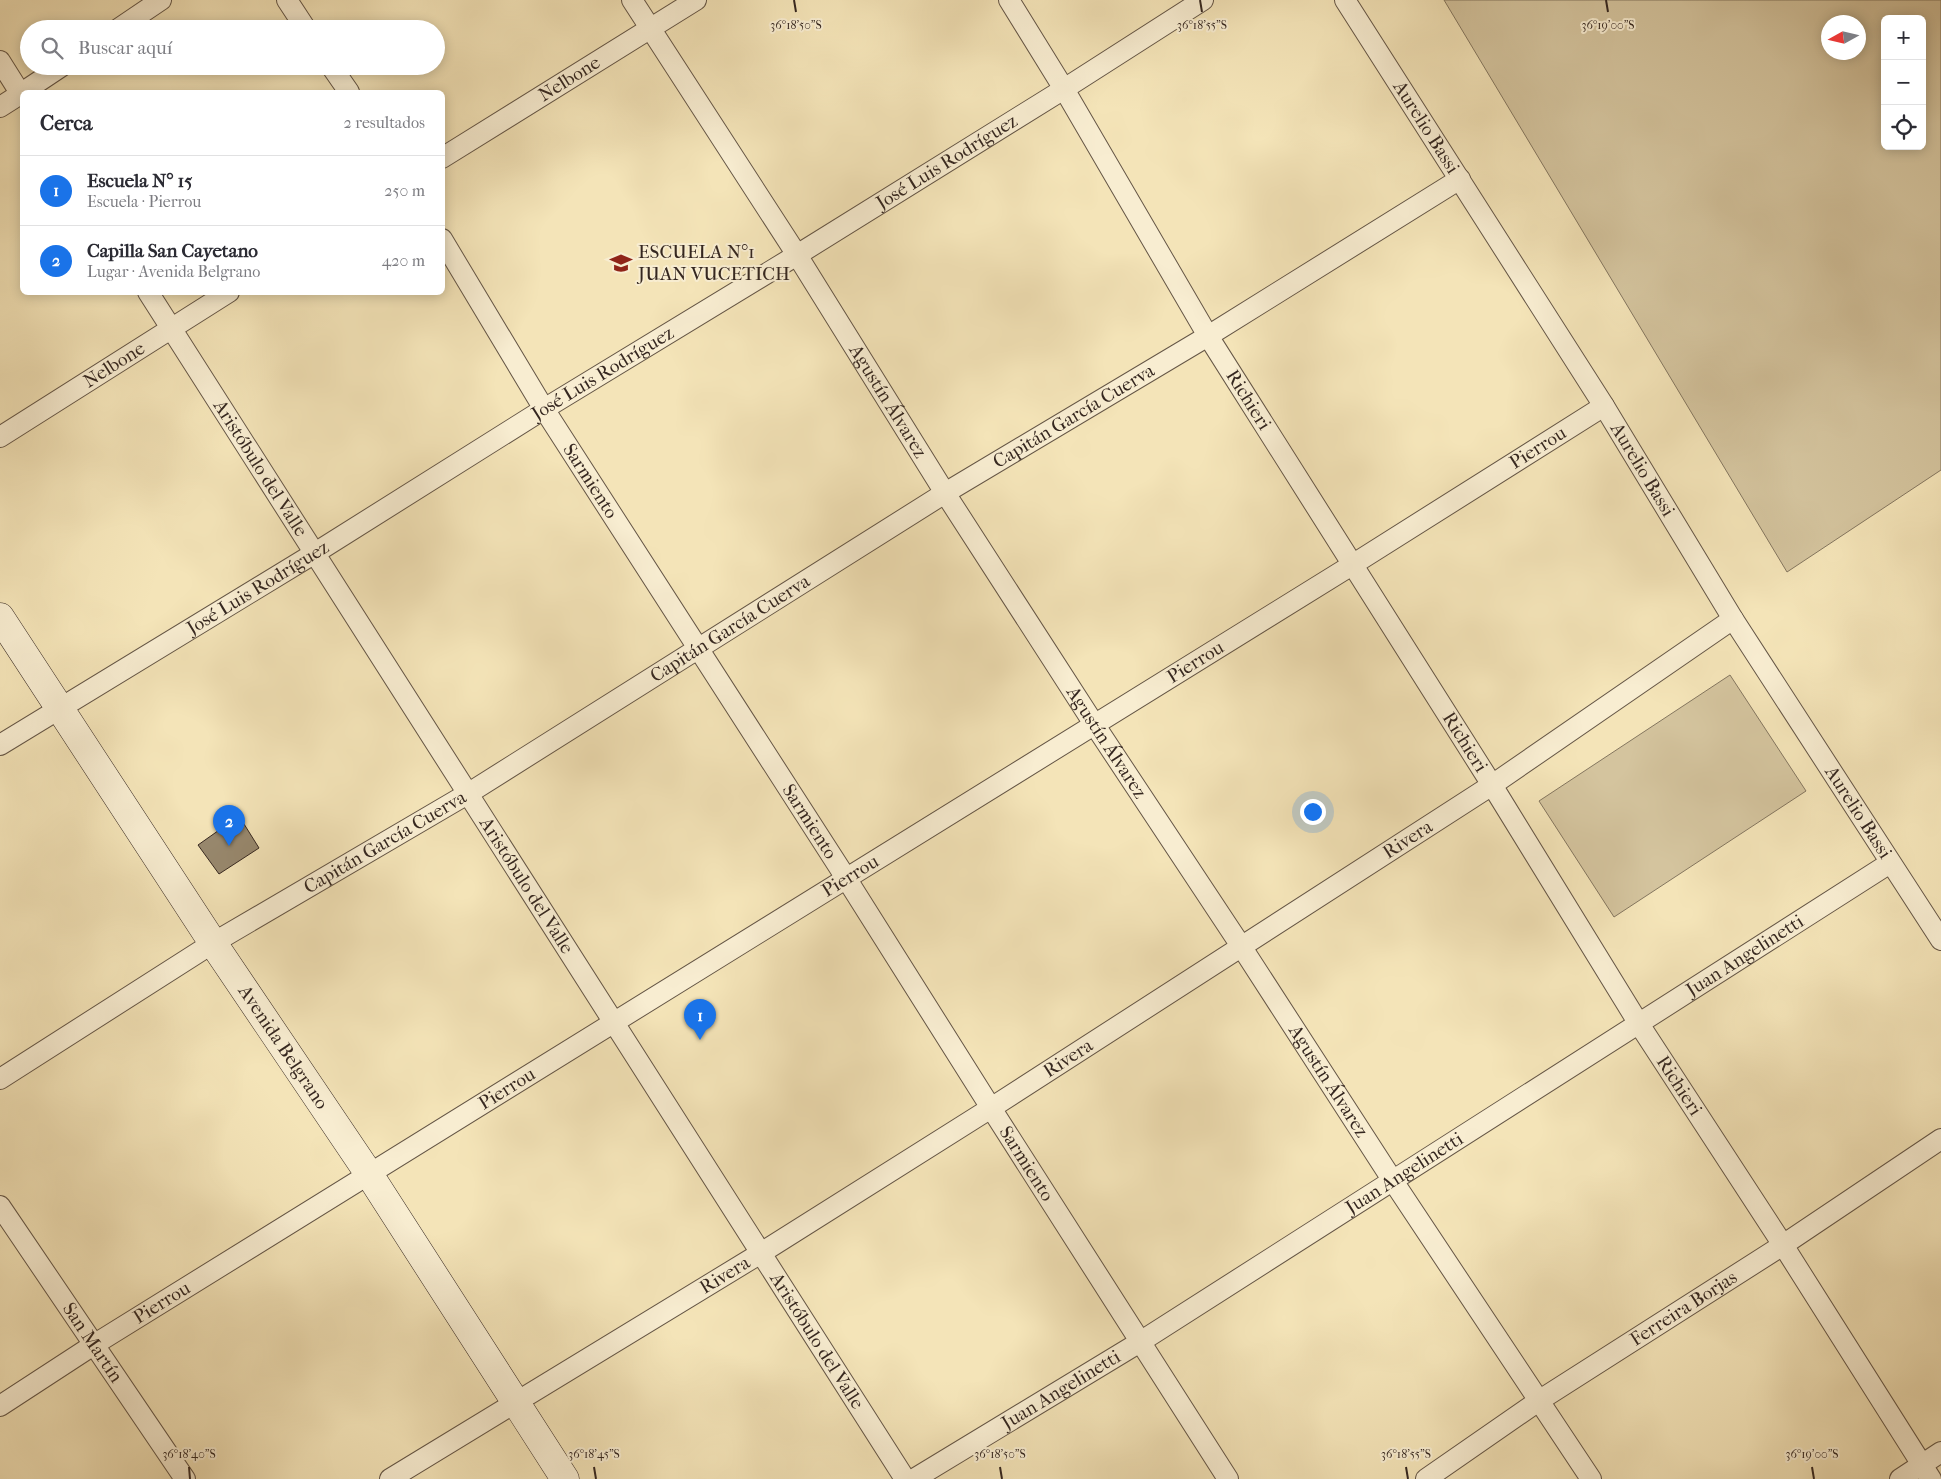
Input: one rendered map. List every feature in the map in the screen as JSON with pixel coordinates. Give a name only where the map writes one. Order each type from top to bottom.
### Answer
[{"type":"main road","name":"Avenida Belgrano","points":[[0,617],[213,943],[370,1174],[565,1479]]},
{"type":"street","points":[[131,20],[161,0]]},
{"type":"street","points":[[287,0],[300,20]]},
{"type":"street","name":"Agustín Álvarez","points":[[632,0],[1094,724],[1393,1181],[1591,1479]]},
{"type":"street","name":"Nelbone","points":[[445,156],[696,0]]},
{"type":"street","name":"Richieri","points":[[1009,0],[1064,89],[1208,336],[1492,785],[1639,1024],[1783,1245],[1926,1472]]},
{"type":"street","name":"José Luis Rodríguez","points":[[0,745],[315,553],[544,409],[1064,89],[1203,0]]},
{"type":"street","name":"Aurelio Bassi","points":[[1345,0],[1604,406],[1733,619],[1941,940]]},
{"type":"street","points":[[0,61],[20,91]]},
{"type":"street","points":[[28,90],[49,75]]},
{"type":"street","points":[[337,75],[348,90]]},
{"type":"street","points":[[0,107],[20,95]]},
{"type":"street","name":"Capitán García Cuerva","points":[[0,1079],[213,943],[468,793],[945,493],[1208,336],[1460,179]]},
{"type":"street","name":"Sarmiento","points":[[445,244],[544,409],[846,878],[1228,1479]]},
{"type":"street","name":"Aristóbulo del Valle","points":[[150,295],[905,1479]]},
{"type":"street","name":"Nelbone","points":[[0,437],[224,295]]},
{"type":"street","name":"Pierrou","points":[[0,1406],[95,1344],[1352,565],[1604,406]]},
{"type":"street","name":"Rivera","points":[[390,1479],[517,1403],[991,1108],[1492,785],[1733,619]]},
{"type":"street","name":"Juan Angelinetti","points":[[914,1479],[1140,1342],[1890,863]]},
{"type":"street","name":"Ferreira Borjas","points":[[1426,1479],[1540,1400],[1783,1245],[1941,1139]]},
{"type":"street","name":"San Martín","points":[[0,1206],[185,1479]]},
{"type":"street","points":[[1900,1479],[1926,1472],[1941,1452]]},
{"type":"shaded area","points":[[1444,0],[1941,0],[1941,470],[1787,572]]},
{"type":"shaded area","points":[[1730,675],[1806,791],[1614,917],[1539,801]]},
{"type":"building","points":[[239,816],[259,848],[219,874],[198,845]]},
{"type":"place","name":"ESCUELA N°1 JUAN VUCETICH","points":[[621,263]]},
{"type":"place","name":"Capilla San Cayetano","points":[[229,846]]},
{"type":"place","name":"Escuela N° 15","points":[[700,1040]]}]
